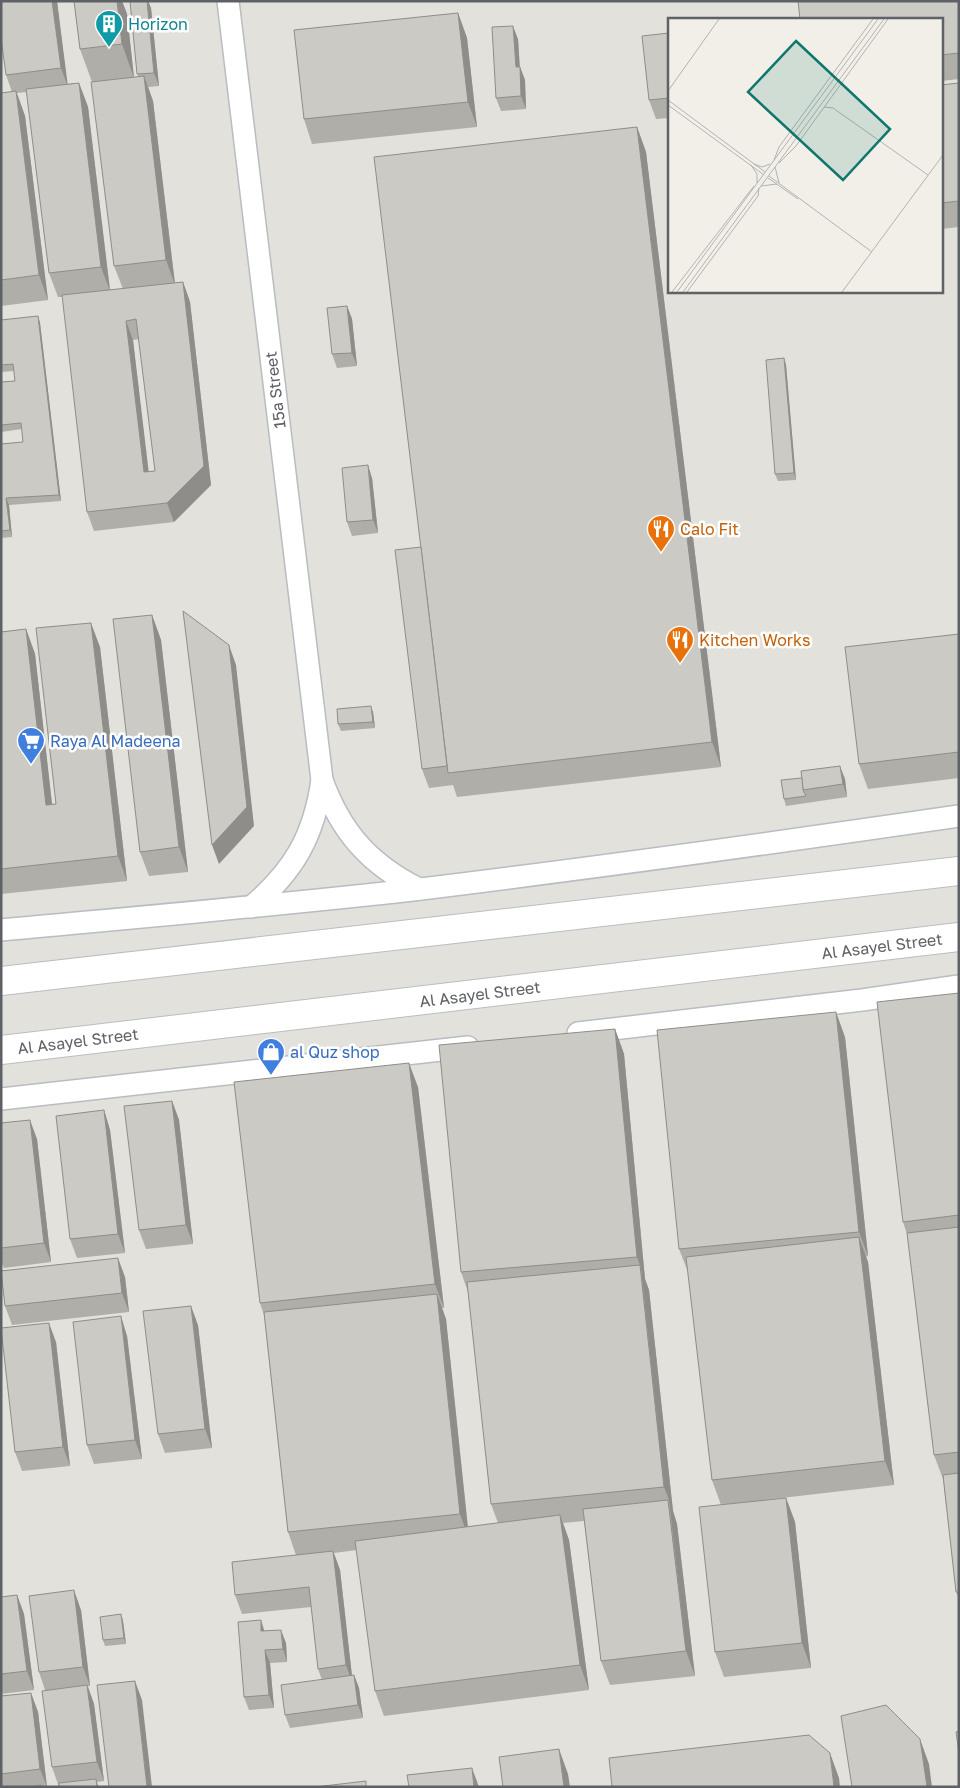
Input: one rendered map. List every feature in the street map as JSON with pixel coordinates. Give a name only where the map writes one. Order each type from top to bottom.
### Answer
[{"type":"main road","points":[[1,981],[959,871]]},
{"type":"main road","name":"Al Asayel Street","points":[[1,1050],[959,937]]},
{"type":"street","name":"15a Street","points":[[228,1],[322,780],[329,800],[351,837],[366,853],[394,875],[419,889]]},
{"type":"street","name":"15a Street","points":[[250,907],[282,878],[305,842],[319,801],[322,780]]},
{"type":"street","points":[[1,930],[419,889],[748,847],[959,816]]},
{"type":"street","points":[[561,1036],[862,1000],[959,986]]},
{"type":"street","points":[[1,1099],[492,1044]]},
{"type":"shaded area","points":[[1,1],[959,1],[959,1787],[1,1787]]},
{"type":"building","points":[[1,1],[52,1],[61,68],[6,75],[1,38]]},
{"type":"building","points":[[74,1],[117,1],[122,44],[80,49]]},
{"type":"building","points":[[130,1],[147,1],[154,73],[137,74]]},
{"type":"building","points":[[798,1],[959,1],[959,53],[942,55],[942,18],[800,18]]},
{"type":"building","points":[[458,13],[468,102],[304,119],[294,30]]},
{"type":"building","points":[[513,26],[516,67],[520,67],[521,96],[496,98],[492,27]]},
{"type":"building","points":[[668,33],[668,98],[649,100],[642,36]]},
{"type":"building","points":[[144,76],[166,260],[114,266],[91,82]]},
{"type":"building","points":[[79,83],[101,267],[49,273],[26,89]]},
{"type":"building","points":[[959,83],[959,201],[942,203],[942,85]]},
{"type":"building","points":[[16,91],[39,275],[1,280],[1,93]]},
{"type":"building","points":[[637,127],[712,742],[448,773],[374,157]]},
{"type":"building","points":[[183,282],[204,466],[167,503],[87,512],[62,295]],"holes":[[[136,319],[155,471],[144,472],[126,321]]]},
{"type":"building","points":[[347,306],[352,353],[332,354],[327,308]]},
{"type":"building","points":[[38,316],[59,495],[6,498],[10,530],[1,531],[1,444],[23,442],[21,423],[1,425],[1,382],[15,381],[13,364],[1,365],[1,320]]},
{"type":"building","points":[[784,358],[794,473],[775,474],[766,360]]},
{"type":"building","points":[[368,465],[373,520],[347,522],[342,468]]},
{"type":"building","points":[[421,547],[447,766],[422,769],[395,550]]},
{"type":"building","points":[[183,611],[229,645],[247,807],[212,845]]},
{"type":"building","points":[[152,615],[179,847],[140,852],[113,619]]},
{"type":"building","points":[[91,623],[118,856],[1,869],[1,632],[26,629],[46,805],[56,804],[36,628]]},
{"type":"building","points":[[959,634],[959,752],[859,764],[845,647]]},
{"type":"building","points":[[371,706],[373,722],[338,724],[337,709]]},
{"type":"building","points":[[840,766],[843,784],[803,790],[801,771]]},
{"type":"building","points":[[802,778],[803,790],[806,796],[784,799],[781,780]]},
{"type":"building","points":[[959,993],[959,1215],[903,1222],[877,1002]]},
{"type":"building","points":[[836,1012],[859,1232],[679,1249],[657,1030]]},
{"type":"building","points":[[615,1029],[637,1257],[461,1272],[439,1045]]},
{"type":"building","points":[[409,1063],[435,1284],[260,1303],[234,1082]]},
{"type":"building","points":[[172,1101],[186,1225],[139,1230],[124,1106]]},
{"type":"building","points":[[104,1110],[118,1234],[70,1239],[56,1116]]},
{"type":"building","points":[[30,1120],[44,1243],[1,1248],[1,1123]]},
{"type":"building","points":[[959,1227],[959,1452],[934,1455],[907,1233]]},
{"type":"building","points":[[859,1237],[885,1461],[712,1480],[686,1257]]},
{"type":"building","points":[[118,1258],[122,1293],[5,1306],[1,1271]]},
{"type":"building","points":[[640,1265],[664,1487],[491,1504],[467,1282]]},
{"type":"building","points":[[437,1294],[460,1514],[288,1532],[264,1312]]},
{"type":"building","points":[[191,1306],[205,1429],[158,1434],[143,1311]]},
{"type":"building","points":[[121,1316],[135,1440],[87,1445],[73,1322]]},
{"type":"building","points":[[49,1323],[63,1447],[15,1452],[1,1328]]},
{"type":"building","points":[[959,1473],[959,1592],[956,1592],[943,1475]]},
{"type":"building","points":[[786,1498],[802,1643],[715,1652],[699,1507]]},
{"type":"building","points":[[668,1500],[686,1651],[601,1661],[583,1509]]},
{"type":"building","points":[[560,1515],[580,1665],[375,1691],[355,1541]]},
{"type":"building","points":[[333,1551],[346,1665],[318,1669],[309,1587],[235,1595],[232,1562]]},
{"type":"building","points":[[74,1590],[83,1667],[39,1672],[29,1596]]},
{"type":"building","points":[[17,1595],[27,1671],[1,1674],[1,1597]]},
{"type":"building","points":[[121,1614],[124,1638],[103,1640],[100,1617]]},
{"type":"building","points":[[261,1620],[261,1631],[281,1630],[283,1649],[265,1650],[269,1695],[244,1697],[238,1622]]},
{"type":"building","points":[[354,1675],[358,1705],[285,1715],[281,1685]]},
{"type":"building","points":[[135,1681],[147,1787],[109,1787],[97,1685]]},
{"type":"building","points":[[87,1685],[97,1762],[52,1767],[42,1691]]},
{"type":"building","points":[[31,1693],[40,1769],[1,1774],[1,1696]]},
{"type":"building","points":[[886,1705],[920,1739],[927,1787],[852,1787],[841,1716]]},
{"type":"building","points":[[959,1731],[959,1753],[956,1732]]},
{"type":"building","points":[[809,1735],[830,1753],[834,1787],[612,1787],[609,1758]]},
{"type":"building","points":[[559,1749],[564,1787],[503,1787],[499,1757]]},
{"type":"building","points":[[472,1768],[474,1787],[409,1787],[407,1775]]},
{"type":"building","points":[[96,1779],[97,1787],[59,1787],[59,1783]]},
{"type":"building","points":[[366,1781],[366,1787],[315,1787]]},
{"type":"place","name":"Horizon","points":[[109,48]]},
{"type":"place","name":"Calo Fit","points":[[661,553]]},
{"type":"place","name":"Kitchen Works","points":[[680,664]]},
{"type":"place","name":"Raya Al Madeena","points":[[31,765]]},
{"type":"place","name":"al Quz shop","points":[[271,1076]]}]
